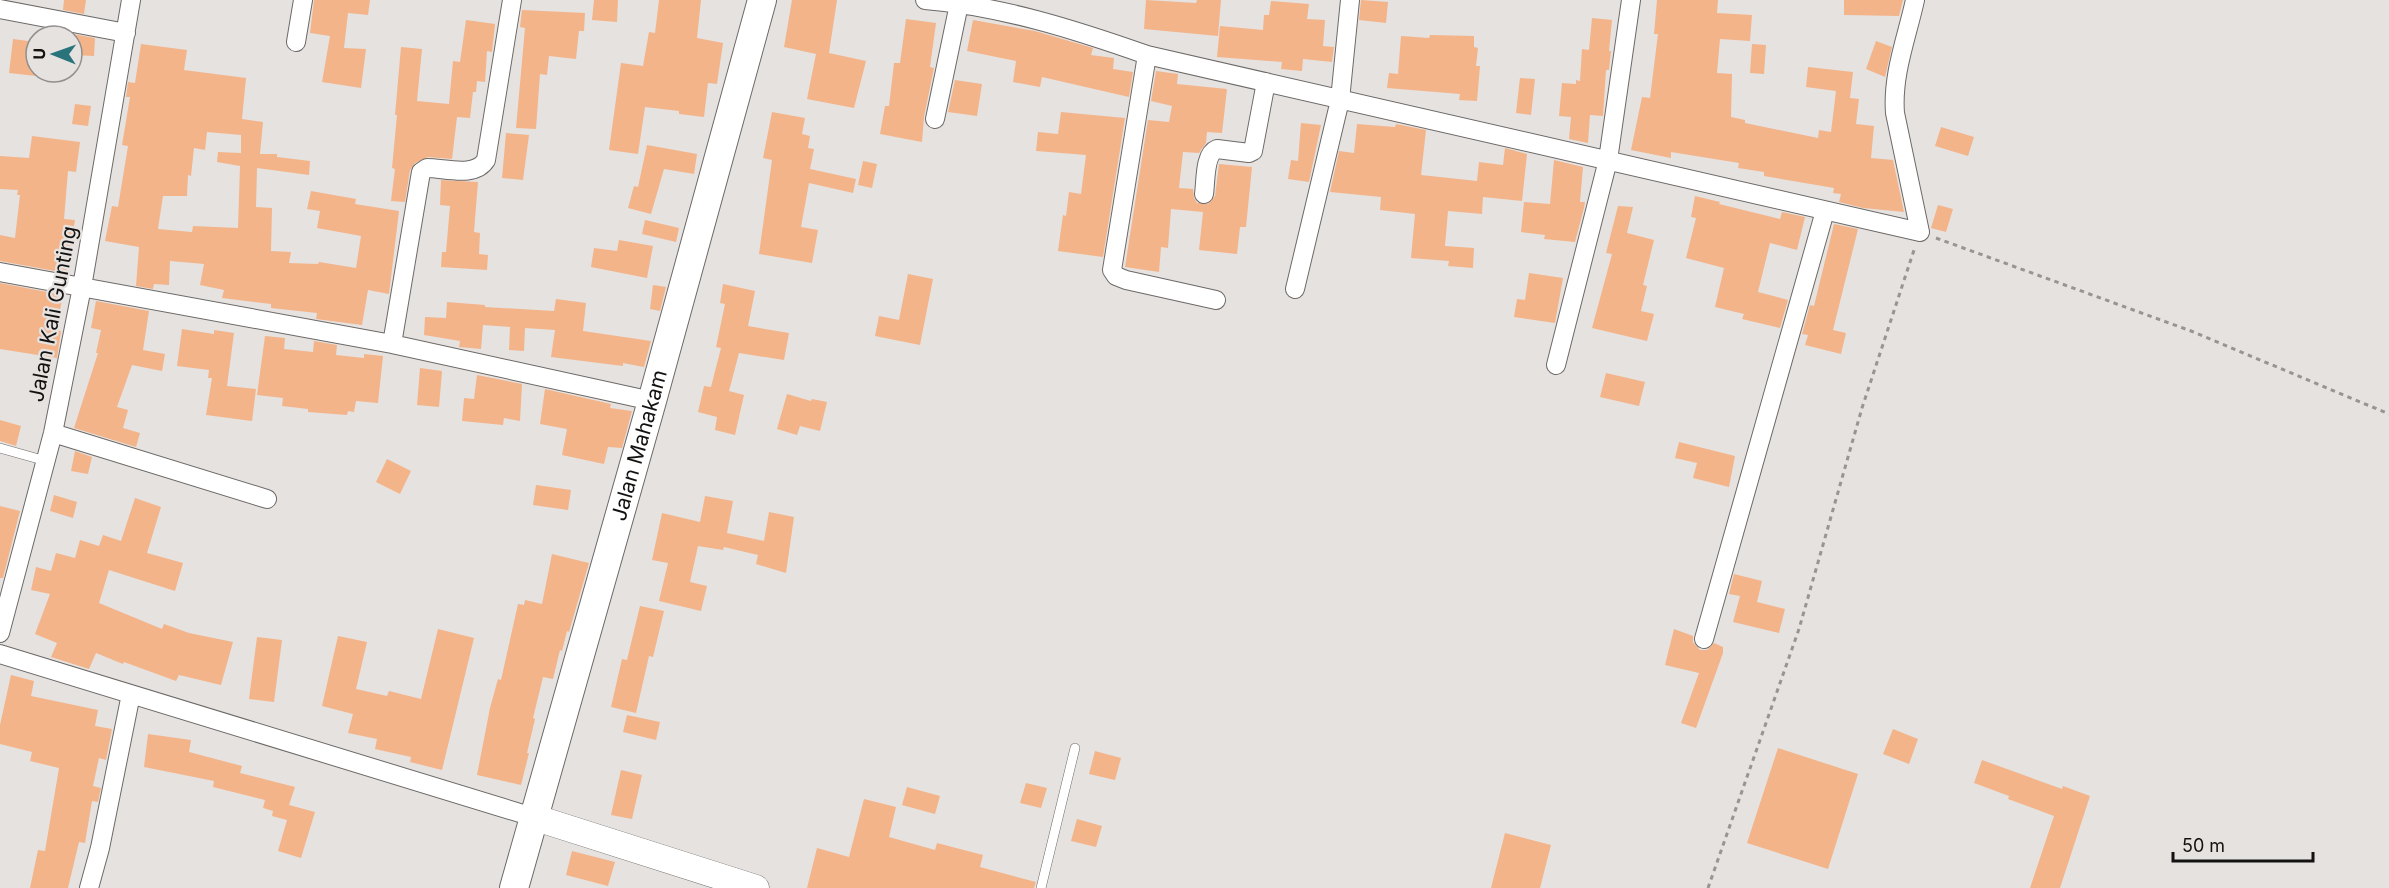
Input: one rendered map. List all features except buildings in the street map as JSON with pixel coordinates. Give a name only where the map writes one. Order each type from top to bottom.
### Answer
[{"type":"main road","name":"Jalan Mahakam","points":[[514,888],[652,401],[762,0]]},
{"type":"main road","points":[[533,817],[756,888]]},
{"type":"street","name":"Jalan Kali Gunting","points":[[0,633],[53,433],[82,287],[131,0]]},
{"type":"street","points":[[296,42],[303,0]]},
{"type":"street","points":[[392,344],[421,172],[427,168],[471,171],[482,166],[486,160],[512,0]]},
{"type":"street","points":[[926,0],[959,4],[1085,33],[1147,55],[1912,230],[1893,95],[1915,0]]},
{"type":"street","points":[[1295,289],[1340,100],[1350,0]]},
{"type":"street","points":[[1556,364],[1608,160],[1631,0]]},
{"type":"street","points":[[935,119],[959,4]]},
{"type":"street","points":[[0,9],[126,33]]},
{"type":"street","points":[[1147,55],[1112,270],[1116,276],[1126,280],[1216,300]]},
{"type":"street","points":[[1204,194],[1209,157],[1212,151],[1217,149],[1249,153],[1253,151],[1266,82]]},
{"type":"street","points":[[1704,639],[1825,211]]},
{"type":"street","points":[[0,272],[392,344],[652,401]]},
{"type":"street","points":[[53,433],[267,499]]},
{"type":"street","points":[[0,654],[533,817]]},
{"type":"street","points":[[89,888],[100,848],[131,694]]},
{"type":"lane","points":[[0,448],[45,461]]},
{"type":"lane","points":[[1041,888],[1076,748]]},
{"type":"path","points":[[1708,888],[1799,629],[1912,230],[2191,331],[2389,414]]}]
